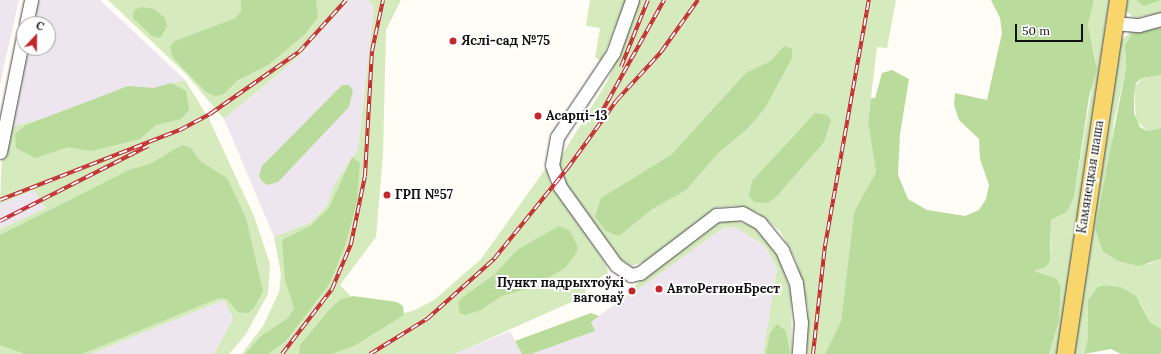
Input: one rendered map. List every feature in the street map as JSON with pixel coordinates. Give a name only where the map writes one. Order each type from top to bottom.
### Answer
[{"type":"main road","name":"Камянецкая шаша","points":[[1065,354],[1118,0]]},
{"type":"street","points":[[28,16],[31,0]]},
{"type":"street","points":[[632,0],[613,53],[557,136],[552,160],[557,182],[569,204],[616,265],[631,275],[640,273],[720,213],[742,213],[760,223],[782,250],[796,284],[802,322],[800,354]]},
{"type":"street","points":[[1114,23],[1139,24],[1161,19]]},
{"type":"street","points":[[0,152],[19,56]]},
{"type":"street","points":[[0,114],[10,98]]},
{"type":"shaded area","points":[[0,0],[19,0],[0,84]]},
{"type":"shaded area","points":[[31,0],[100,0],[185,80],[3,129],[22,56],[56,56],[56,16],[28,16]]},
{"type":"shaded area","points":[[350,0],[368,0],[374,7],[358,149],[334,185],[327,205],[311,222],[274,237],[224,119],[296,59]]},
{"type":"shaded area","points":[[34,190],[46,208],[0,229],[0,204]]},
{"type":"shaded area","points":[[735,227],[765,246],[777,268],[763,354],[531,354],[595,331],[590,322],[723,228]]},
{"type":"shaded area","points":[[224,300],[233,319],[214,354],[91,354]]},
{"type":"shaded area","points":[[510,331],[522,354],[455,354]]},
{"type":"green space","points":[[108,0],[350,0],[296,59],[224,119],[186,74]]},
{"type":"green space","points":[[241,0],[316,0],[318,17],[305,34],[268,65],[238,80],[224,94],[215,96],[206,92],[173,58],[170,46],[175,41],[236,18],[241,11]]},
{"type":"green space","points":[[368,0],[401,0],[386,30],[383,155],[376,237],[340,285],[375,322],[415,310],[434,300],[481,259],[546,168],[550,184],[606,264],[608,273],[586,286],[585,296],[455,354],[242,354],[263,326],[279,292],[281,274],[274,237],[311,222],[327,205],[334,185],[358,149],[374,7]]},
{"type":"green space","points":[[590,0],[626,0],[601,61],[595,57],[600,28],[586,26]]},
{"type":"green space","points":[[639,0],[896,0],[887,48],[877,47],[868,122],[876,172],[854,212],[841,321],[825,354],[807,354],[808,308],[796,260],[780,231],[757,212],[737,206],[718,207],[646,261],[631,266],[617,257],[567,190],[559,169],[562,155],[608,80]]},
{"type":"green space","points":[[991,0],[1094,0],[1088,25],[1097,69],[1089,97],[1074,197],[1067,212],[1051,220],[1050,261],[1046,267],[1034,271],[1056,278],[1061,287],[1059,321],[1049,354],[825,354],[841,321],[854,212],[876,172],[868,122],[871,98],[875,98],[882,73],[892,70],[909,79],[900,134],[898,175],[908,199],[927,210],[965,216],[979,210],[986,199],[989,185],[980,159],[979,139],[959,120],[954,105],[955,93],[987,100],[1002,33],[1000,18]]},
{"type":"green space","points":[[1094,0],[1109,0],[1058,354],[1049,354],[1059,321],[1061,287],[1056,278],[1034,271],[1046,267],[1051,250],[1051,220],[1067,212],[1074,197],[1096,62],[1088,25]]},
{"type":"green space","points":[[1126,0],[1161,0],[1161,13],[1135,18],[1126,11]]},
{"type":"green space","points":[[1136,0],[1161,0],[1144,6]]},
{"type":"green space","points":[[142,7],[154,9],[165,18],[167,27],[160,38],[152,36],[133,18],[134,10]]},
{"type":"green space","points":[[1161,25],[1161,28],[1144,31],[1125,52],[1126,68],[1114,122],[1110,166],[1095,229],[1103,252],[1118,261],[1149,264],[1161,259],[1161,329],[1150,322],[1140,302],[1121,287],[1104,285],[1097,287],[1088,300],[1088,338],[1084,354],[1072,354],[1119,42],[1132,31]]},
{"type":"green space","points":[[1161,28],[1161,75],[1142,78],[1136,83],[1134,94],[1134,113],[1140,127],[1147,131],[1161,128],[1161,259],[1139,266],[1118,261],[1103,252],[1095,229],[1126,68],[1125,45],[1132,34]]},
{"type":"green space","points":[[784,46],[792,49],[792,58],[765,108],[747,129],[718,153],[686,190],[652,209],[619,236],[606,231],[595,217],[601,198],[671,155],[746,73],[771,61]]},
{"type":"green space","points":[[1161,75],[1161,128],[1147,131],[1136,120],[1134,88],[1142,78]]},
{"type":"green space","points":[[185,80],[209,119],[254,216],[270,264],[268,294],[246,334],[229,354],[214,354],[233,319],[224,300],[91,354],[0,354],[0,229],[46,208],[34,190],[0,204],[3,129]]},
{"type":"green space","points":[[171,83],[186,91],[189,110],[181,119],[156,125],[140,139],[91,151],[68,147],[35,158],[16,148],[15,134],[26,125],[128,86],[154,88]]},
{"type":"green space","points":[[342,85],[349,85],[353,90],[349,107],[278,182],[267,185],[259,176],[262,166]]},
{"type":"green space","points":[[815,113],[827,115],[831,120],[824,142],[776,197],[768,203],[754,202],[749,196],[752,181]]},
{"type":"green space","points":[[182,145],[191,148],[200,161],[227,178],[246,218],[263,291],[254,308],[248,313],[238,312],[227,299],[219,298],[82,354],[25,354],[0,345],[0,235],[129,170],[150,164]]},
{"type":"green space","points":[[352,157],[360,163],[357,201],[346,243],[330,283],[286,341],[268,354],[245,354],[261,336],[288,318],[294,308],[285,280],[282,240],[310,226],[329,208]]},
{"type":"green space","points":[[732,220],[753,226],[778,254],[791,292],[792,354],[763,354],[777,268],[765,246],[735,227],[723,228],[626,298],[633,287],[714,224]]},
{"type":"green space","points":[[559,226],[570,231],[577,245],[577,252],[565,268],[530,288],[501,296],[481,310],[465,315],[460,313],[458,302],[463,297],[495,274],[517,250]]},
{"type":"green space","points":[[1104,285],[1121,287],[1136,296],[1150,322],[1161,329],[1161,354],[1121,354],[1111,349],[1084,354],[1088,338],[1088,300],[1097,287]]},
{"type":"green space","points":[[353,296],[397,302],[403,306],[404,315],[354,346],[331,354],[299,354],[300,345],[329,310],[340,300]]},
{"type":"green space","points":[[591,313],[599,316],[591,322],[595,331],[531,354],[522,354],[515,341]]},
{"type":"green space","points":[[777,324],[786,331],[790,354],[766,354],[770,333]]},
{"type":"railway","points":[[0,200],[180,130],[210,114],[299,52],[346,0]]},
{"type":"railway","points":[[282,354],[332,289],[351,244],[365,176],[372,51],[383,0]]},
{"type":"railway","points":[[621,67],[648,0]]},
{"type":"railway","points":[[600,115],[664,0]]},
{"type":"railway","points":[[370,354],[427,319],[494,259],[567,169],[617,100],[661,52],[698,0]]},
{"type":"railway","points":[[813,354],[825,246],[869,0]]},
{"type":"railway","points":[[0,221],[148,146]]},
{"type":"place","name":"Яслі-сад №75","points":[[453,41]]},
{"type":"place","name":"Асарці-13","points":[[538,116]]},
{"type":"place","name":"ГРП №57","points":[[387,195]]},
{"type":"place","name":"АвтоРегионБрест","points":[[659,289]]},
{"type":"place","name":"Пункт падрыхтоўкі вагонаў","points":[[632,291]]}]
